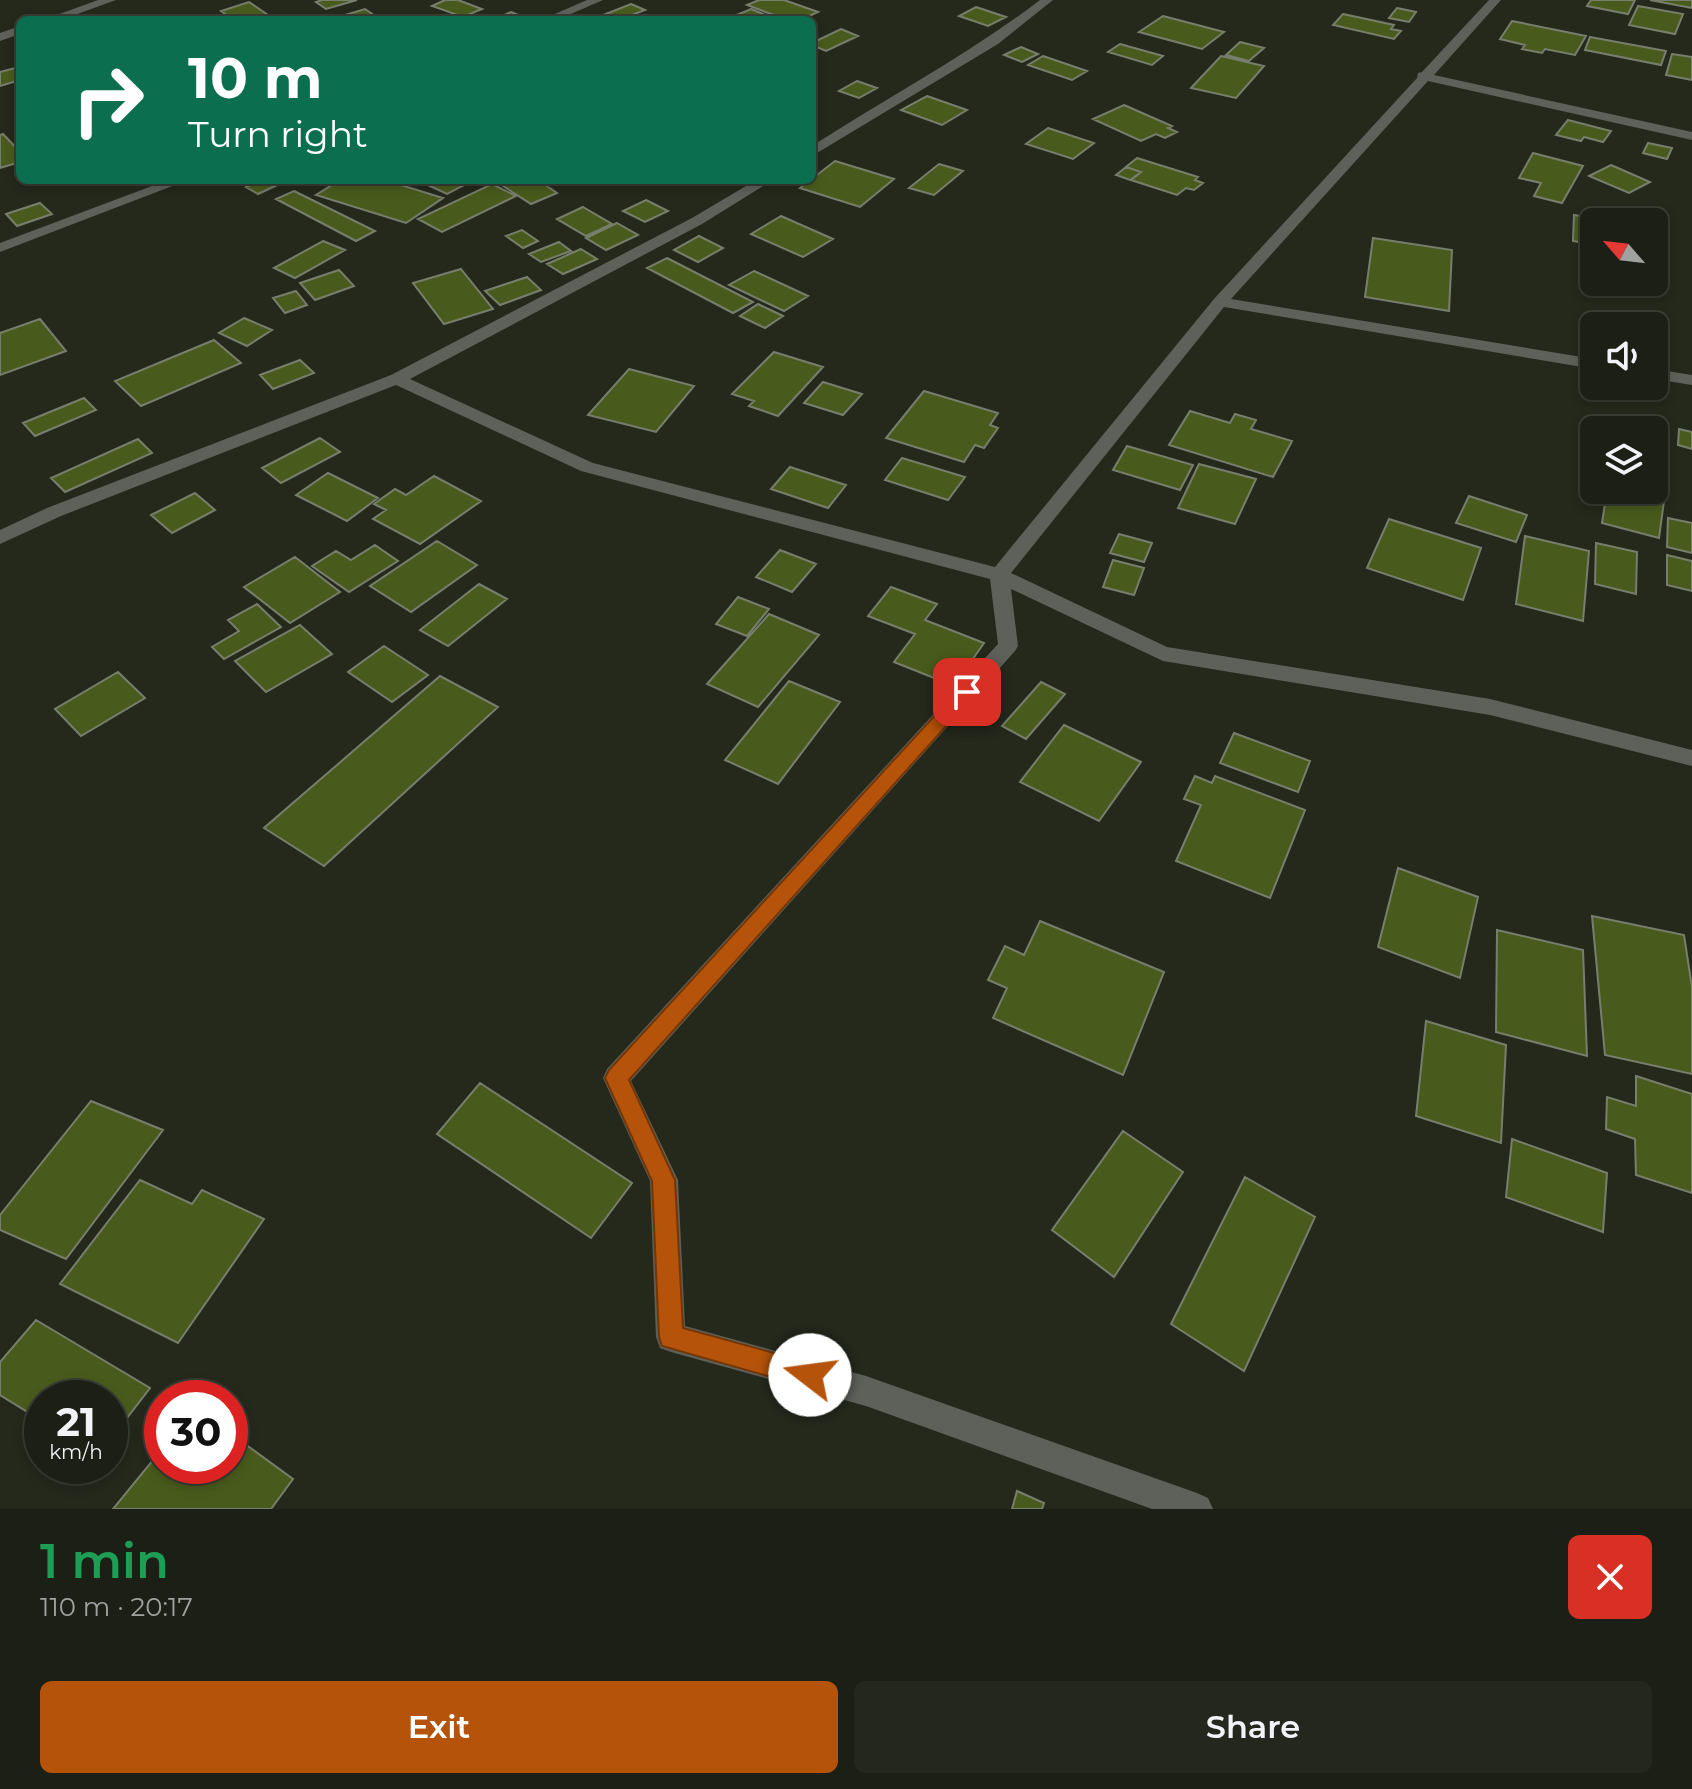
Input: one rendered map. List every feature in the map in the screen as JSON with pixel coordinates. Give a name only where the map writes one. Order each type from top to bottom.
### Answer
[{"type":"street","points":[[61,16],[110,0]]},
{"type":"street","points":[[557,16],[597,0]]},
{"type":"street","points":[[816,149],[897,97],[994,41],[1047,0]]},
{"type":"street","points":[[1197,1509],[866,1391],[671,1337],[664,1180],[616,1078],[1008,646],[999,575],[1220,302],[1422,76],[1495,0]]},
{"type":"street","points":[[1422,76],[1692,136]]},
{"type":"street","points":[[0,248],[170,184]]},
{"type":"street","points":[[0,538],[68,506],[397,379],[697,221],[759,184]]},
{"type":"street","points":[[1220,302],[1580,362]]},
{"type":"street","points":[[1668,376],[1692,380]]},
{"type":"street","points":[[397,379],[587,467],[999,575],[1163,654],[1490,707],[1692,758]]},
{"type":"building","points":[[357,0],[326,9],[316,2]]},
{"type":"building","points":[[445,0],[458,0],[482,9],[460,16],[432,6]]},
{"type":"building","points":[[759,0],[784,0],[818,12],[810,16],[776,16],[747,5]]},
{"type":"building","points":[[1591,0],[1635,0],[1628,14],[1587,6]]},
{"type":"building","points":[[1650,0],[1692,0],[1692,8]]},
{"type":"building","points":[[249,2],[270,16],[228,16],[221,11]]},
{"type":"building","points":[[631,4],[645,10],[629,16],[601,16]]},
{"type":"building","points":[[1638,6],[1683,14],[1675,34],[1629,25]]},
{"type":"building","points":[[976,7],[1006,17],[988,26],[959,16]]},
{"type":"building","points":[[1397,8],[1416,12],[1409,22],[1389,18]]},
{"type":"building","points":[[365,9],[375,16],[341,16]]},
{"type":"building","points":[[751,9],[768,16],[734,16]]},
{"type":"building","points":[[1343,14],[1394,25],[1391,29],[1401,31],[1394,39],[1333,25]]},
{"type":"building","points":[[1163,16],[1224,32],[1202,49],[1139,32]]},
{"type":"building","points":[[1512,21],[1586,36],[1575,55],[1545,49],[1542,53],[1522,49],[1525,45],[1500,39]]},
{"type":"building","points":[[841,29],[858,36],[826,51],[816,47],[816,41]]},
{"type":"building","points":[[1590,37],[1666,51],[1661,65],[1585,50]]},
{"type":"building","points":[[1240,42],[1264,48],[1249,61],[1226,55]]},
{"type":"building","points":[[1120,44],[1163,56],[1152,65],[1108,52]]},
{"type":"building","points":[[1021,47],[1038,54],[1022,62],[1004,55]]},
{"type":"building","points":[[1672,54],[1692,57],[1692,80],[1666,75]]},
{"type":"building","points":[[1043,56],[1087,71],[1072,80],[1028,65]]},
{"type":"building","points":[[1221,56],[1264,66],[1236,98],[1191,88]]},
{"type":"building","points":[[16,68],[16,81],[0,86],[0,72]]},
{"type":"building","points":[[857,81],[877,88],[859,98],[839,91]]},
{"type":"building","points":[[927,96],[967,110],[942,125],[901,110]]},
{"type":"building","points":[[1124,105],[1172,126],[1168,128],[1177,132],[1165,138],[1156,134],[1141,141],[1093,119]]},
{"type":"building","points":[[1568,120],[1611,131],[1603,142],[1556,135]]},
{"type":"building","points":[[1048,128],[1094,143],[1073,159],[1026,144]]},
{"type":"building","points":[[3,134],[16,148],[16,163],[0,168],[0,135]]},
{"type":"building","points":[[1648,143],[1672,148],[1667,159],[1643,153]]},
{"type":"building","points":[[1533,153],[1583,166],[1562,203],[1534,196],[1541,183],[1519,178]]},
{"type":"building","points":[[1137,158],[1198,177],[1195,180],[1203,183],[1194,190],[1186,188],[1177,195],[1131,180],[1141,172],[1126,167]]},
{"type":"building","points":[[835,161],[894,179],[860,207],[800,188],[805,184],[816,184],[816,176]]},
{"type":"building","points":[[939,164],[963,171],[934,195],[909,188]]},
{"type":"building","points":[[1611,165],[1650,182],[1629,193],[1589,176]]},
{"type":"building","points":[[1126,167],[1141,172],[1130,180],[1116,175]]},
{"type":"building","points":[[252,184],[279,184],[258,194],[246,187]]},
{"type":"building","points":[[334,184],[398,184],[443,198],[406,223],[316,195]]},
{"type":"building","points":[[426,184],[466,184],[447,194]]},
{"type":"building","points":[[492,184],[516,196],[442,232],[418,219]]},
{"type":"building","points":[[500,184],[552,184],[547,186],[557,193],[531,204]]},
{"type":"building","points":[[294,191],[375,231],[356,241],[276,199]]},
{"type":"building","points":[[646,200],[668,211],[645,222],[623,211]]},
{"type":"building","points":[[40,203],[52,214],[17,226],[6,214]]},
{"type":"building","points":[[583,207],[612,224],[586,236],[557,219]]},
{"type":"building","points":[[1574,215],[1580,216],[1580,242],[1573,241]]},
{"type":"building","points":[[781,216],[833,239],[803,257],[751,234]]},
{"type":"building","points":[[617,223],[638,235],[606,250],[586,238]]},
{"type":"building","points":[[522,230],[538,241],[523,248],[506,236]]},
{"type":"building","points":[[699,236],[723,248],[698,262],[674,250]]},
{"type":"building","points":[[1373,238],[1452,250],[1449,311],[1365,297]]},
{"type":"building","points":[[323,241],[345,250],[295,278],[274,268]]},
{"type":"building","points":[[559,242],[571,251],[541,262],[529,254]]},
{"type":"building","points":[[581,249],[597,259],[563,274],[547,264]]},
{"type":"building","points":[[667,258],[753,302],[733,313],[647,268]]},
{"type":"building","points":[[461,269],[493,309],[444,324],[413,283]]},
{"type":"building","points":[[339,270],[354,286],[315,300],[300,283]]},
{"type":"building","points":[[754,271],[808,296],[784,311],[729,285]]},
{"type":"building","points":[[527,277],[541,290],[500,305],[485,291]]},
{"type":"building","points":[[296,291],[307,305],[285,313],[273,298]]},
{"type":"building","points":[[758,304],[783,316],[765,328],[740,316]]},
{"type":"building","points":[[244,318],[272,330],[247,346],[219,333]]},
{"type":"building","points":[[40,319],[66,351],[0,375],[0,333]]},
{"type":"building","points":[[214,340],[241,363],[141,406],[115,381]]},
{"type":"building","points":[[774,352],[823,367],[778,416],[749,406],[754,401],[732,394]]},
{"type":"building","points":[[300,360],[314,373],[273,389],[260,375]]},
{"type":"building","points":[[629,369],[694,386],[656,432],[588,415]]},
{"type":"building","points":[[823,382],[862,394],[843,415],[804,403]]},
{"type":"building","points":[[924,391],[998,413],[990,425],[998,428],[984,448],[975,445],[964,462],[886,438]]},
{"type":"building","points":[[84,398],[96,410],[35,436],[23,423]]},
{"type":"building","points":[[1190,411],[1230,423],[1235,414],[1256,420],[1251,429],[1292,441],[1273,477],[1169,445]]},
{"type":"building","points":[[1679,429],[1692,432],[1692,449],[1678,445]]},
{"type":"building","points":[[320,438],[340,452],[281,483],[262,468]]},
{"type":"building","points":[[138,439],[152,453],[65,492],[51,478]]},
{"type":"building","points":[[1127,446],[1193,465],[1180,490],[1113,470]]},
{"type":"building","points":[[902,458],[965,477],[948,500],[885,480]]},
{"type":"building","points":[[1199,464],[1256,479],[1235,524],[1178,508]]},
{"type":"building","points":[[790,467],[846,485],[828,508],[771,489]]},
{"type":"building","points":[[328,473],[378,498],[347,521],[296,495]]},
{"type":"building","points":[[434,476],[481,501],[420,544],[373,519],[386,510],[374,504],[395,489],[406,495]]},
{"type":"building","points":[[195,493],[215,510],[172,533],[151,515]]},
{"type":"building","points":[[1469,496],[1527,515],[1516,542],[1456,523]]},
{"type":"building","points":[[1605,504],[1664,504],[1659,538],[1602,523]]},
{"type":"building","points":[[1668,518],[1692,523],[1692,553],[1667,547]]},
{"type":"building","points":[[1389,519],[1481,548],[1463,600],[1367,568]]},
{"type":"building","points":[[1119,534],[1152,543],[1144,562],[1110,553]]},
{"type":"building","points":[[1525,536],[1589,551],[1583,621],[1516,604]]},
{"type":"building","points":[[437,541],[477,565],[411,612],[370,586]]},
{"type":"building","points":[[1596,543],[1637,552],[1636,594],[1595,584]]},
{"type":"building","points":[[375,545],[398,561],[349,592],[312,566],[336,551],[351,560]]},
{"type":"building","points":[[780,550],[816,564],[792,592],[756,577]]},
{"type":"building","points":[[1667,555],[1692,561],[1692,591],[1667,585]]},
{"type":"building","points":[[295,557],[340,592],[290,623],[244,587]]},
{"type":"building","points":[[1113,560],[1144,568],[1134,595],[1103,587]]},
{"type":"building","points":[[479,584],[507,599],[448,646],[420,630]]},
{"type":"building","points":[[891,587],[937,604],[925,620],[984,643],[954,686],[894,662],[915,634],[868,616]]},
{"type":"building","points":[[738,597],[769,609],[747,636],[716,624]]},
{"type":"building","points":[[257,604],[281,627],[224,659],[212,647],[239,631],[228,620]]},
{"type":"building","points":[[769,614],[819,635],[758,707],[707,684]]},
{"type":"building","points":[[300,625],[332,654],[266,692],[235,661]]},
{"type":"building","points":[[384,646],[428,675],[392,702],[348,672]]},
{"type":"building","points":[[118,672],[145,698],[81,736],[55,709]]},
{"type":"building","points":[[440,676],[498,707],[324,866],[264,828]]},
{"type":"building","points":[[789,681],[840,702],[778,784],[725,760]]},
{"type":"building","points":[[1041,682],[1065,694],[1026,739],[1002,726]]},
{"type":"building","points":[[1064,725],[1141,762],[1099,821],[1020,782]]},
{"type":"building","points":[[1234,733],[1310,761],[1298,792],[1220,763]]},
{"type":"building","points":[[1195,776],[1212,783],[1215,776],[1305,810],[1270,898],[1176,861],[1201,805],[1184,799]]},
{"type":"building","points":[[1398,868],[1478,897],[1460,978],[1378,947]]},
{"type":"building","points":[[1592,916],[1684,935],[1692,987],[1692,1074],[1605,1055]]},
{"type":"building","points":[[1040,921],[1164,972],[1123,1075],[993,1018],[1007,988],[988,980],[1005,946],[1024,955]]},
{"type":"building","points":[[1497,930],[1583,950],[1587,1056],[1496,1032]]},
{"type":"building","points":[[1426,1021],[1506,1045],[1501,1143],[1416,1116]]},
{"type":"building","points":[[1636,1076],[1692,1094],[1692,1193],[1636,1175],[1635,1139],[1606,1129],[1607,1097],[1636,1106]]},
{"type":"building","points":[[480,1083],[632,1183],[591,1238],[437,1134]]},
{"type":"building","points":[[91,1101],[163,1130],[66,1259],[0,1230],[0,1215]]},
{"type":"building","points":[[1123,1131],[1183,1172],[1114,1277],[1052,1230]]},
{"type":"building","points":[[1512,1139],[1607,1173],[1603,1232],[1506,1197]]},
{"type":"building","points":[[1245,1177],[1315,1217],[1244,1371],[1171,1324]]},
{"type":"building","points":[[140,1180],[192,1204],[202,1190],[264,1219],[178,1343],[60,1284]]},
{"type":"building","points":[[36,1320],[144,1384],[144,1396],[128,1417],[128,1380],[24,1380],[24,1410],[0,1395],[0,1362]]},
{"type":"building","points":[[248,1446],[293,1479],[271,1509],[113,1509],[144,1471],[144,1484],[248,1484]]},
{"type":"building","points":[[1017,1491],[1044,1503],[1042,1509],[1012,1509]]},
{"type":"route","points":[[810,1375],[671,1337],[664,1180],[616,1078],[967,692]]}]
